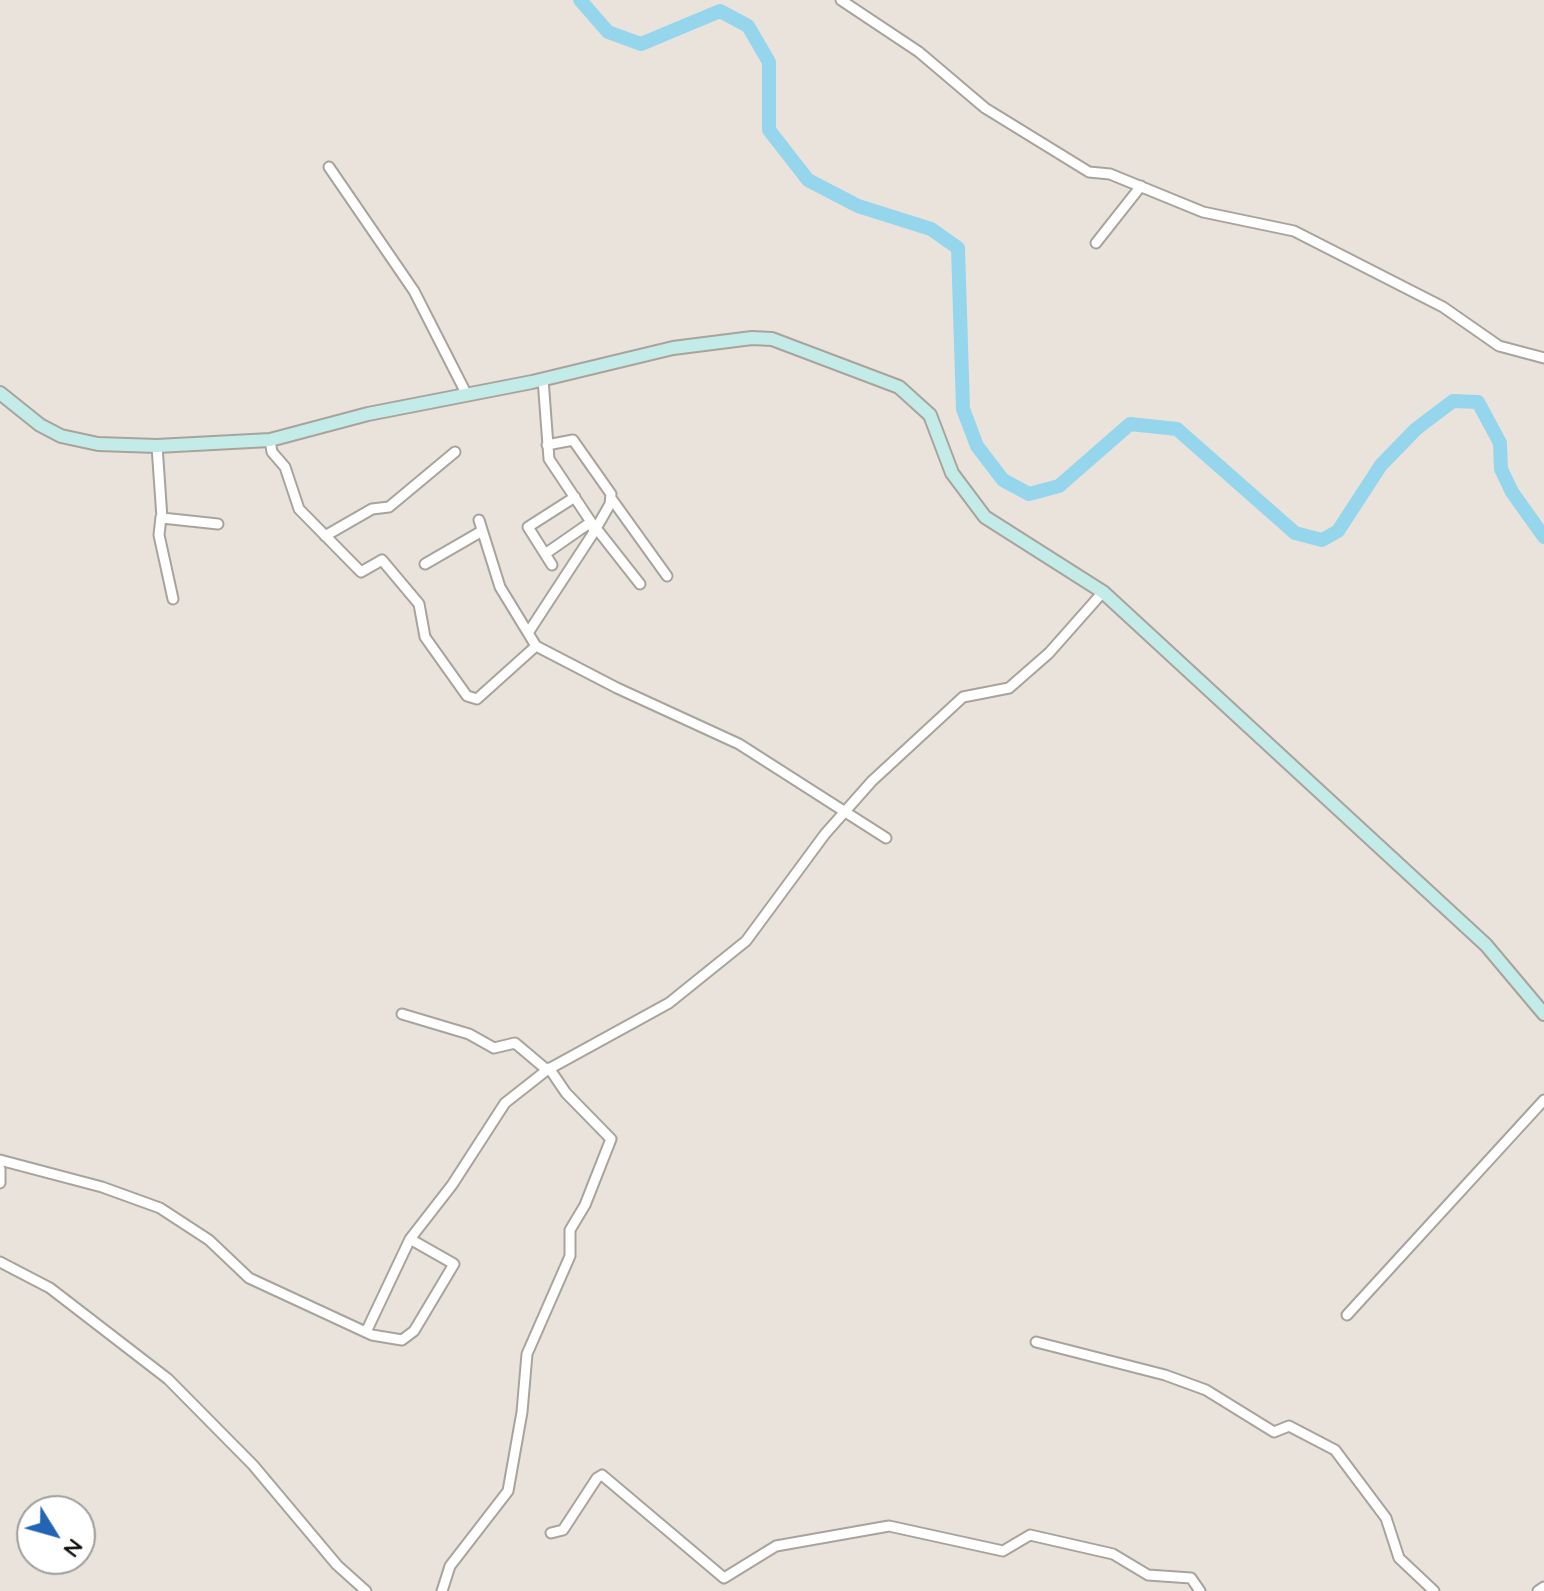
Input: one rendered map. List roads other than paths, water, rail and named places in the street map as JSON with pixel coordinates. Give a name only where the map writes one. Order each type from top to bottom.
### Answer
[{"type":"street","points":[[841,0],[919,52],[985,108],[1089,172],[1110,174],[1203,212],[1294,231],[1443,307],[1499,346],[1544,358]]},
{"type":"street","points":[[329,167],[414,291],[467,395]]},
{"type":"street","points":[[1096,243],[1141,186]]},
{"type":"street","points":[[0,393],[40,425],[61,436],[98,444],[157,446],[270,440],[368,414],[543,379],[673,348],[752,338],[772,339],[899,387],[930,415],[952,473],[985,517],[1103,592],[1486,945],[1544,1014]]},
{"type":"street","points":[[543,379],[551,462],[594,527],[640,584]]},
{"type":"street","points":[[547,445],[572,439],[667,576]]},
{"type":"street","points":[[270,440],[272,452],[285,467],[299,509],[362,572],[382,560],[419,604],[425,637],[472,700],[536,646]]},
{"type":"street","points":[[157,446],[161,517],[159,535],[173,599]]},
{"type":"street","points":[[325,536],[372,509],[389,507],[455,452]]},
{"type":"street","points":[[552,565],[528,527],[575,497]]},
{"type":"street","points":[[528,633],[611,498]]},
{"type":"street","points":[[161,517],[168,521],[218,524]]},
{"type":"street","points":[[479,520],[500,587],[536,646],[617,688],[739,744],[842,813],[886,838]]},
{"type":"street","points":[[545,554],[594,527]]},
{"type":"street","points":[[425,564],[482,531]]},
{"type":"street","points":[[366,1332],[410,1239],[452,1185],[505,1103],[548,1069],[669,1003],[746,941],[842,813],[963,697],[1009,688],[1030,672],[1103,592]]},
{"type":"street","points":[[402,1014],[469,1034],[494,1048],[515,1043],[548,1069],[566,1093],[611,1139],[585,1205],[570,1230],[570,1256],[527,1354],[522,1412],[508,1491],[450,1566],[442,1591]]},
{"type":"street","points":[[1347,1315],[1544,1100]]},
{"type":"street","points":[[0,1160],[102,1187],[160,1208],[209,1240],[249,1278],[366,1332],[398,1341],[409,1336],[454,1264],[410,1239]]},
{"type":"street","points":[[0,1169],[0,1183]]},
{"type":"street","points":[[0,1262],[50,1288],[168,1379],[253,1465],[337,1565],[366,1591]]},
{"type":"street","points":[[1036,1342],[1165,1375],[1206,1390],[1274,1432],[1289,1426],[1335,1450],[1386,1518],[1399,1558],[1434,1591]]},
{"type":"street","points":[[551,1533],[563,1530],[602,1475],[726,1578],[776,1546],[889,1526],[1003,1551],[1030,1535],[1113,1554],[1148,1575],[1191,1578],[1200,1591]]},
{"type":"street","points":[[1538,1591],[1544,1587]]},
{"type":"waterway","points":[[580,0],[608,32],[641,44],[720,11],[748,26],[769,62],[769,130],[808,180],[858,206],[931,229],[958,248],[963,409],[977,446],[1003,480],[1029,494],[1059,486],[1130,424],[1177,429],[1295,533],[1322,540],[1338,531],[1381,465],[1416,429],[1453,401],[1478,402],[1500,443],[1501,469],[1512,492],[1544,537]]}]
